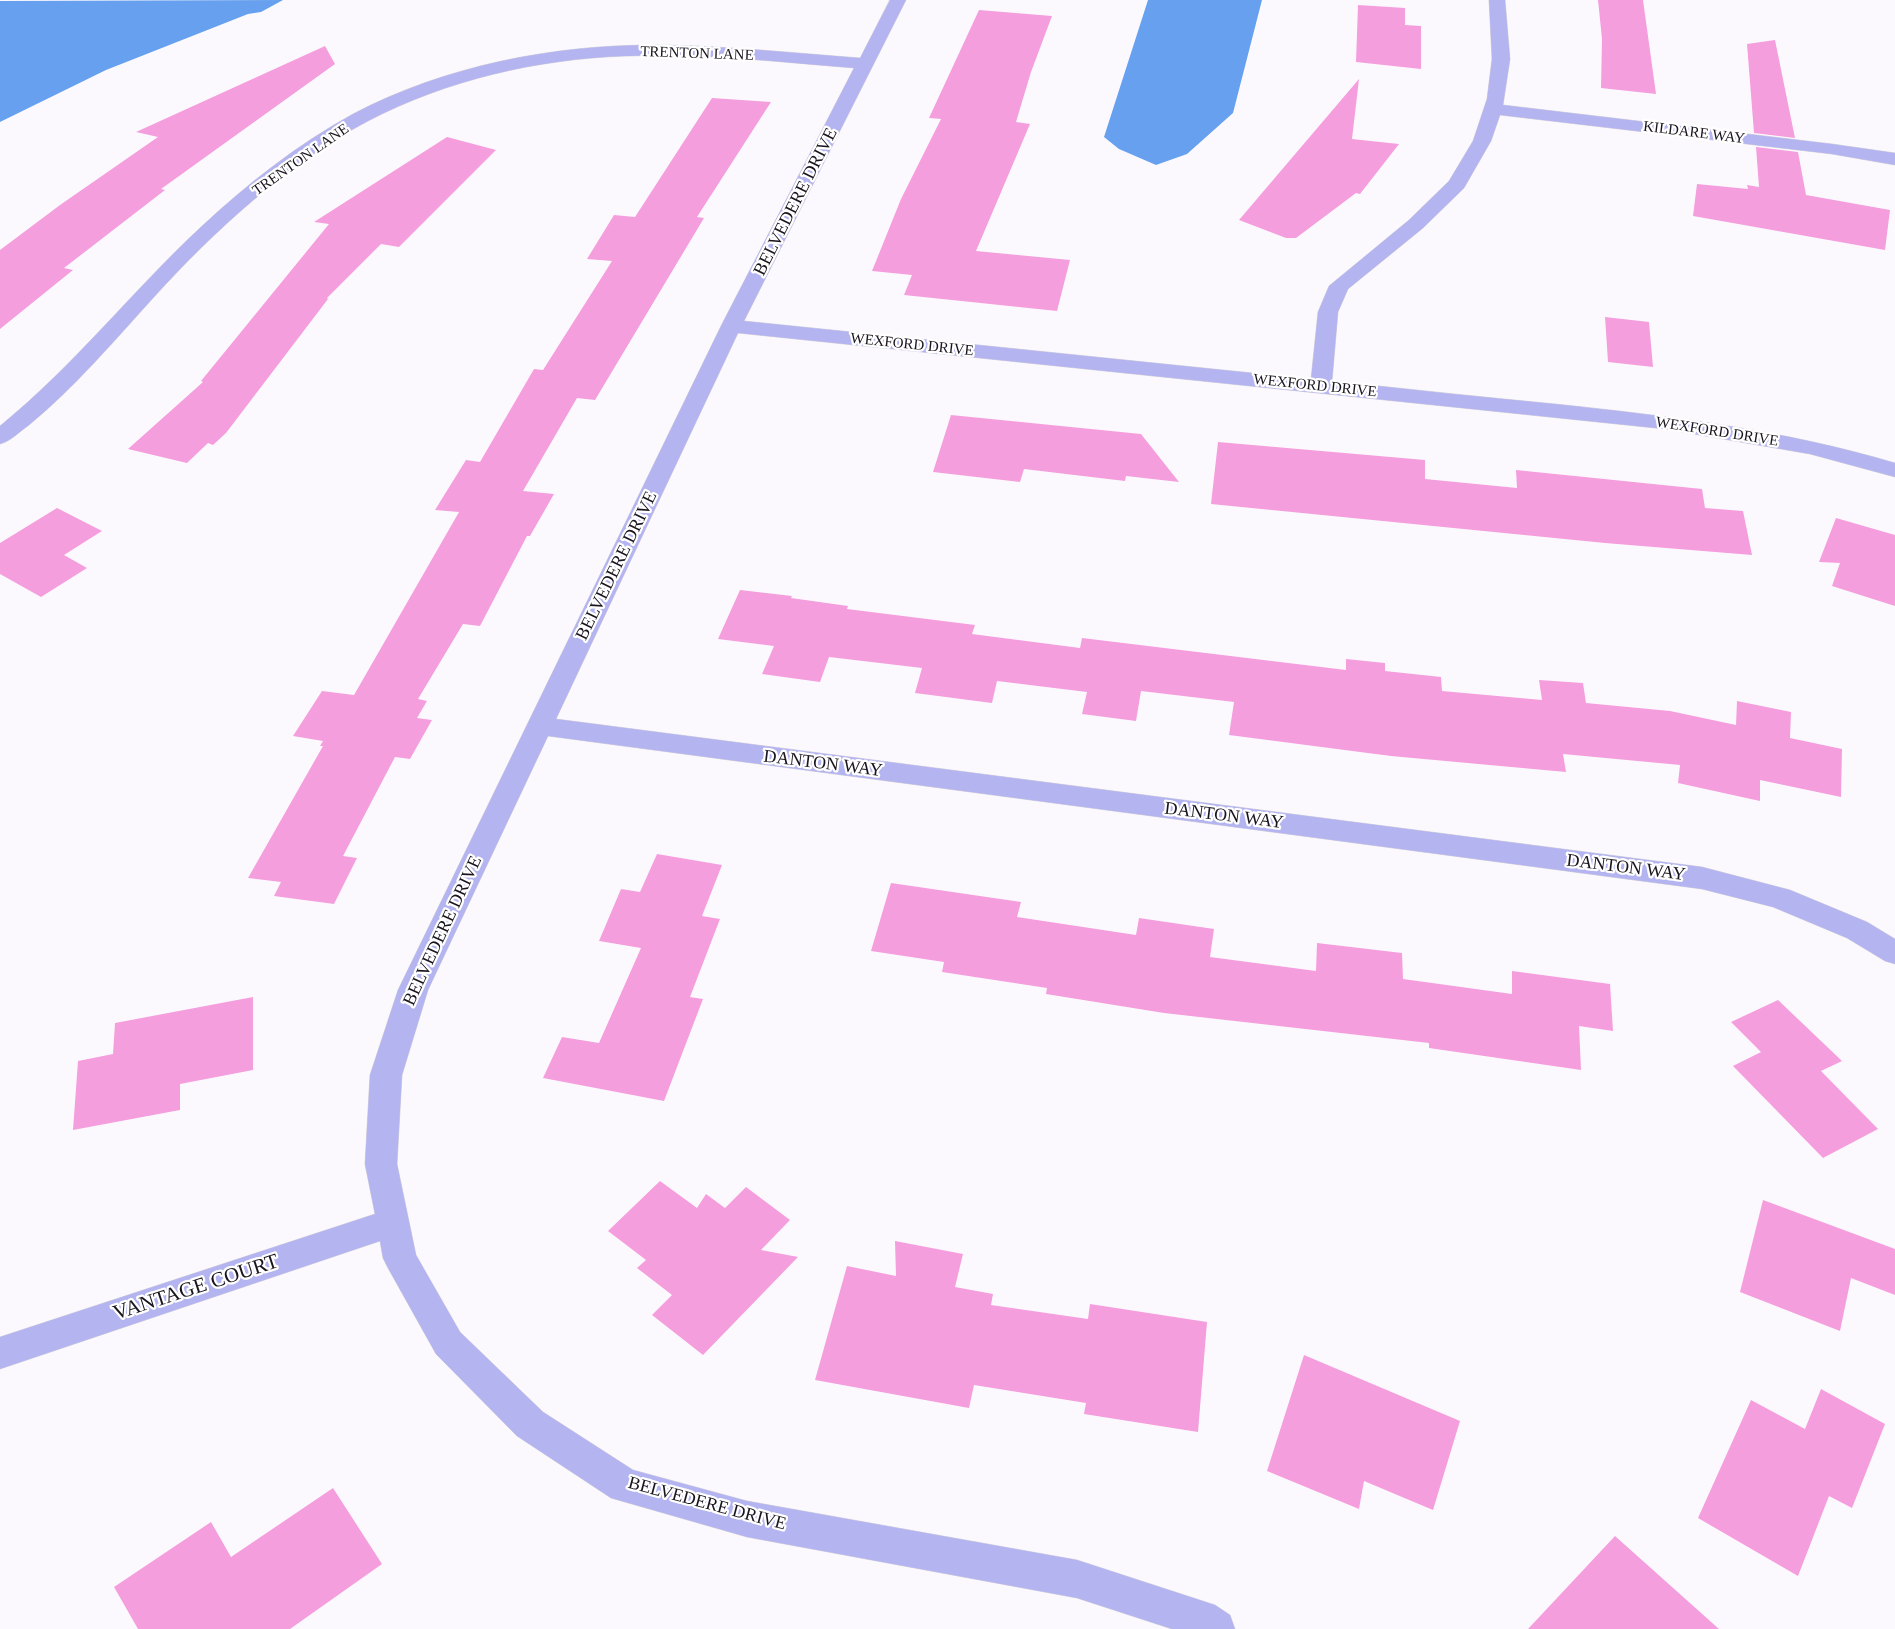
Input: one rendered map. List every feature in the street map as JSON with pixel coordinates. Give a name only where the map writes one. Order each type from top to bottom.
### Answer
[{"type":"street","name":"BELVEDERE DRIVE","points":[[898,0],[731,326],[413,990],[386,1075],[381,1164],[400,1258],[448,1343],[530,1424],[624,1485],[746,1519],[1077,1580],[1202,1620],[1216,1629]]},
{"type":"street","points":[[1321,387],[1328,312],[1339,286],[1416,224],[1457,184],[1482,141],[1496,99],[1501,59],[1497,0]]},
{"type":"street","name":"TRENTON LANE","points":[[0,437],[21,421],[86,360],[149,290],[210,229],[273,177],[316,146],[381,108],[439,84],[495,67],[558,56],[614,51],[668,51],[866,64]]},
{"type":"street","name":"KILDARE WAY","points":[[1493,109],[1832,149],[1895,159]]},
{"type":"street","name":"WEXFORD DRIVE","points":[[731,326],[1665,422],[1757,436],[1853,457],[1895,470]]},
{"type":"street","name":"DANTON WAY","points":[[540,726],[1702,878],[1780,898],[1857,930],[1895,953]]},
{"type":"street","name":"VANTAGE COURT","points":[[0,1353],[393,1222]]},
{"type":"water","points":[[283,0],[261,12],[248,14],[106,70],[0,122],[0,1]]},
{"type":"water","points":[[1148,0],[1262,0],[1233,113],[1187,154],[1156,165],[1119,149],[1104,137]]},
{"type":"building","points":[[1598,0],[1643,0],[1656,94],[1601,88],[1602,39]]},
{"type":"building","points":[[1358,5],[1405,8],[1405,25],[1421,26],[1421,69],[1356,62]]},
{"type":"building","points":[[979,10],[1052,16],[1031,72],[1016,122],[1030,124],[976,251],[1070,260],[1057,311],[904,295],[912,275],[872,271],[901,199],[941,119],[929,118]]},
{"type":"building","points":[[1775,40],[1795,138],[1754,133],[1747,44]]},
{"type":"building","points":[[325,46],[335,64],[161,189],[165,190],[64,268],[73,270],[0,329],[0,250],[60,205],[158,137],[136,132]]},
{"type":"building","points":[[1359,79],[1352,139],[1399,144],[1360,194],[1356,193],[1296,238],[1286,238],[1239,220]]},
{"type":"building","points":[[712,98],[771,102],[697,217],[704,218],[595,400],[577,398],[523,491],[554,494],[530,536],[527,536],[480,626],[463,624],[418,699],[427,701],[417,718],[432,720],[410,759],[395,757],[343,856],[357,858],[334,904],[274,896],[281,882],[248,878],[323,746],[320,746],[323,741],[293,736],[322,691],[354,695],[459,512],[435,510],[466,460],[480,462],[534,369],[543,370],[612,261],[587,259],[614,215],[635,217]]},
{"type":"building","points":[[447,137],[496,150],[399,247],[381,244],[327,298],[226,433],[213,445],[208,443],[187,463],[128,449],[203,382],[201,381],[329,224],[314,222]]},
{"type":"building","points":[[1756,147],[1798,152],[1806,195],[1890,210],[1885,250],[1693,216],[1697,184],[1748,189],[1747,185],[1759,187]]},
{"type":"building","points":[[1605,317],[1649,322],[1653,367],[1608,362]]},
{"type":"building","points":[[951,415],[1141,434],[1179,482],[1126,476],[1125,481],[1024,469],[1020,482],[933,472]]},
{"type":"building","points":[[1218,442],[1425,460],[1425,479],[1517,488],[1516,470],[1702,489],[1705,508],[1743,511],[1752,555],[1605,543],[1211,504]]},
{"type":"building","points":[[57,508],[102,531],[64,555],[87,568],[41,597],[0,574],[0,543]]},
{"type":"building","points":[[1836,518],[1895,535],[1895,606],[1832,586],[1840,563],[1819,562]]},
{"type":"building","points":[[740,590],[792,596],[791,598],[848,606],[847,609],[975,625],[972,634],[1080,648],[1082,638],[1346,670],[1346,659],[1385,663],[1385,671],[1441,677],[1442,691],[1542,700],[1539,680],[1583,683],[1586,703],[1670,711],[1736,725],[1737,701],[1791,712],[1790,738],[1842,749],[1841,797],[1760,780],[1760,801],[1678,783],[1680,765],[1563,754],[1566,772],[1391,756],[1229,735],[1234,702],[1141,691],[1136,721],[1082,714],[1087,692],[997,681],[992,703],[915,693],[922,668],[829,657],[820,682],[762,674],[774,646],[718,639]]},
{"type":"building","points":[[657,854],[722,865],[702,916],[720,919],[690,997],[703,999],[664,1101],[543,1078],[562,1037],[599,1043],[641,948],[599,941],[621,889],[640,892]]},
{"type":"building","points":[[891,883],[1021,902],[1017,917],[1136,935],[1139,918],[1214,929],[1210,957],[1316,971],[1317,943],[1402,953],[1403,979],[1512,994],[1512,971],[1610,984],[1613,1031],[1579,1026],[1581,1070],[1429,1048],[1429,1043],[1164,1013],[1046,994],[1047,988],[942,972],[944,962],[871,951]]},
{"type":"building","points":[[253,997],[253,1070],[180,1084],[180,1110],[73,1130],[78,1061],[113,1054],[115,1023]]},
{"type":"building","points":[[1778,1000],[1842,1061],[1821,1071],[1878,1129],[1823,1158],[1733,1066],[1761,1052],[1731,1022]]},
{"type":"building","points":[[660,1181],[697,1208],[706,1194],[725,1208],[746,1187],[790,1220],[761,1250],[798,1257],[703,1355],[652,1315],[672,1295],[637,1268],[646,1260],[608,1231]]},
{"type":"building","points":[[1763,1200],[1895,1249],[1895,1295],[1851,1278],[1840,1331],[1740,1292]]},
{"type":"building","points":[[895,1241],[963,1254],[955,1287],[993,1294],[991,1305],[1088,1319],[1090,1304],[1207,1322],[1198,1432],[1084,1414],[1086,1403],[974,1385],[969,1408],[815,1380],[847,1266],[896,1276]]},
{"type":"building","points":[[1304,1355],[1460,1421],[1433,1510],[1364,1481],[1359,1509],[1267,1471]]},
{"type":"building","points":[[1821,1389],[1885,1424],[1852,1508],[1829,1496],[1798,1576],[1698,1518],[1751,1400],[1805,1429]]},
{"type":"building","points":[[333,1488],[382,1564],[290,1629],[138,1629],[114,1587],[211,1522],[231,1557]]},
{"type":"building","points":[[1615,1536],[1719,1629],[1528,1629]]}]
